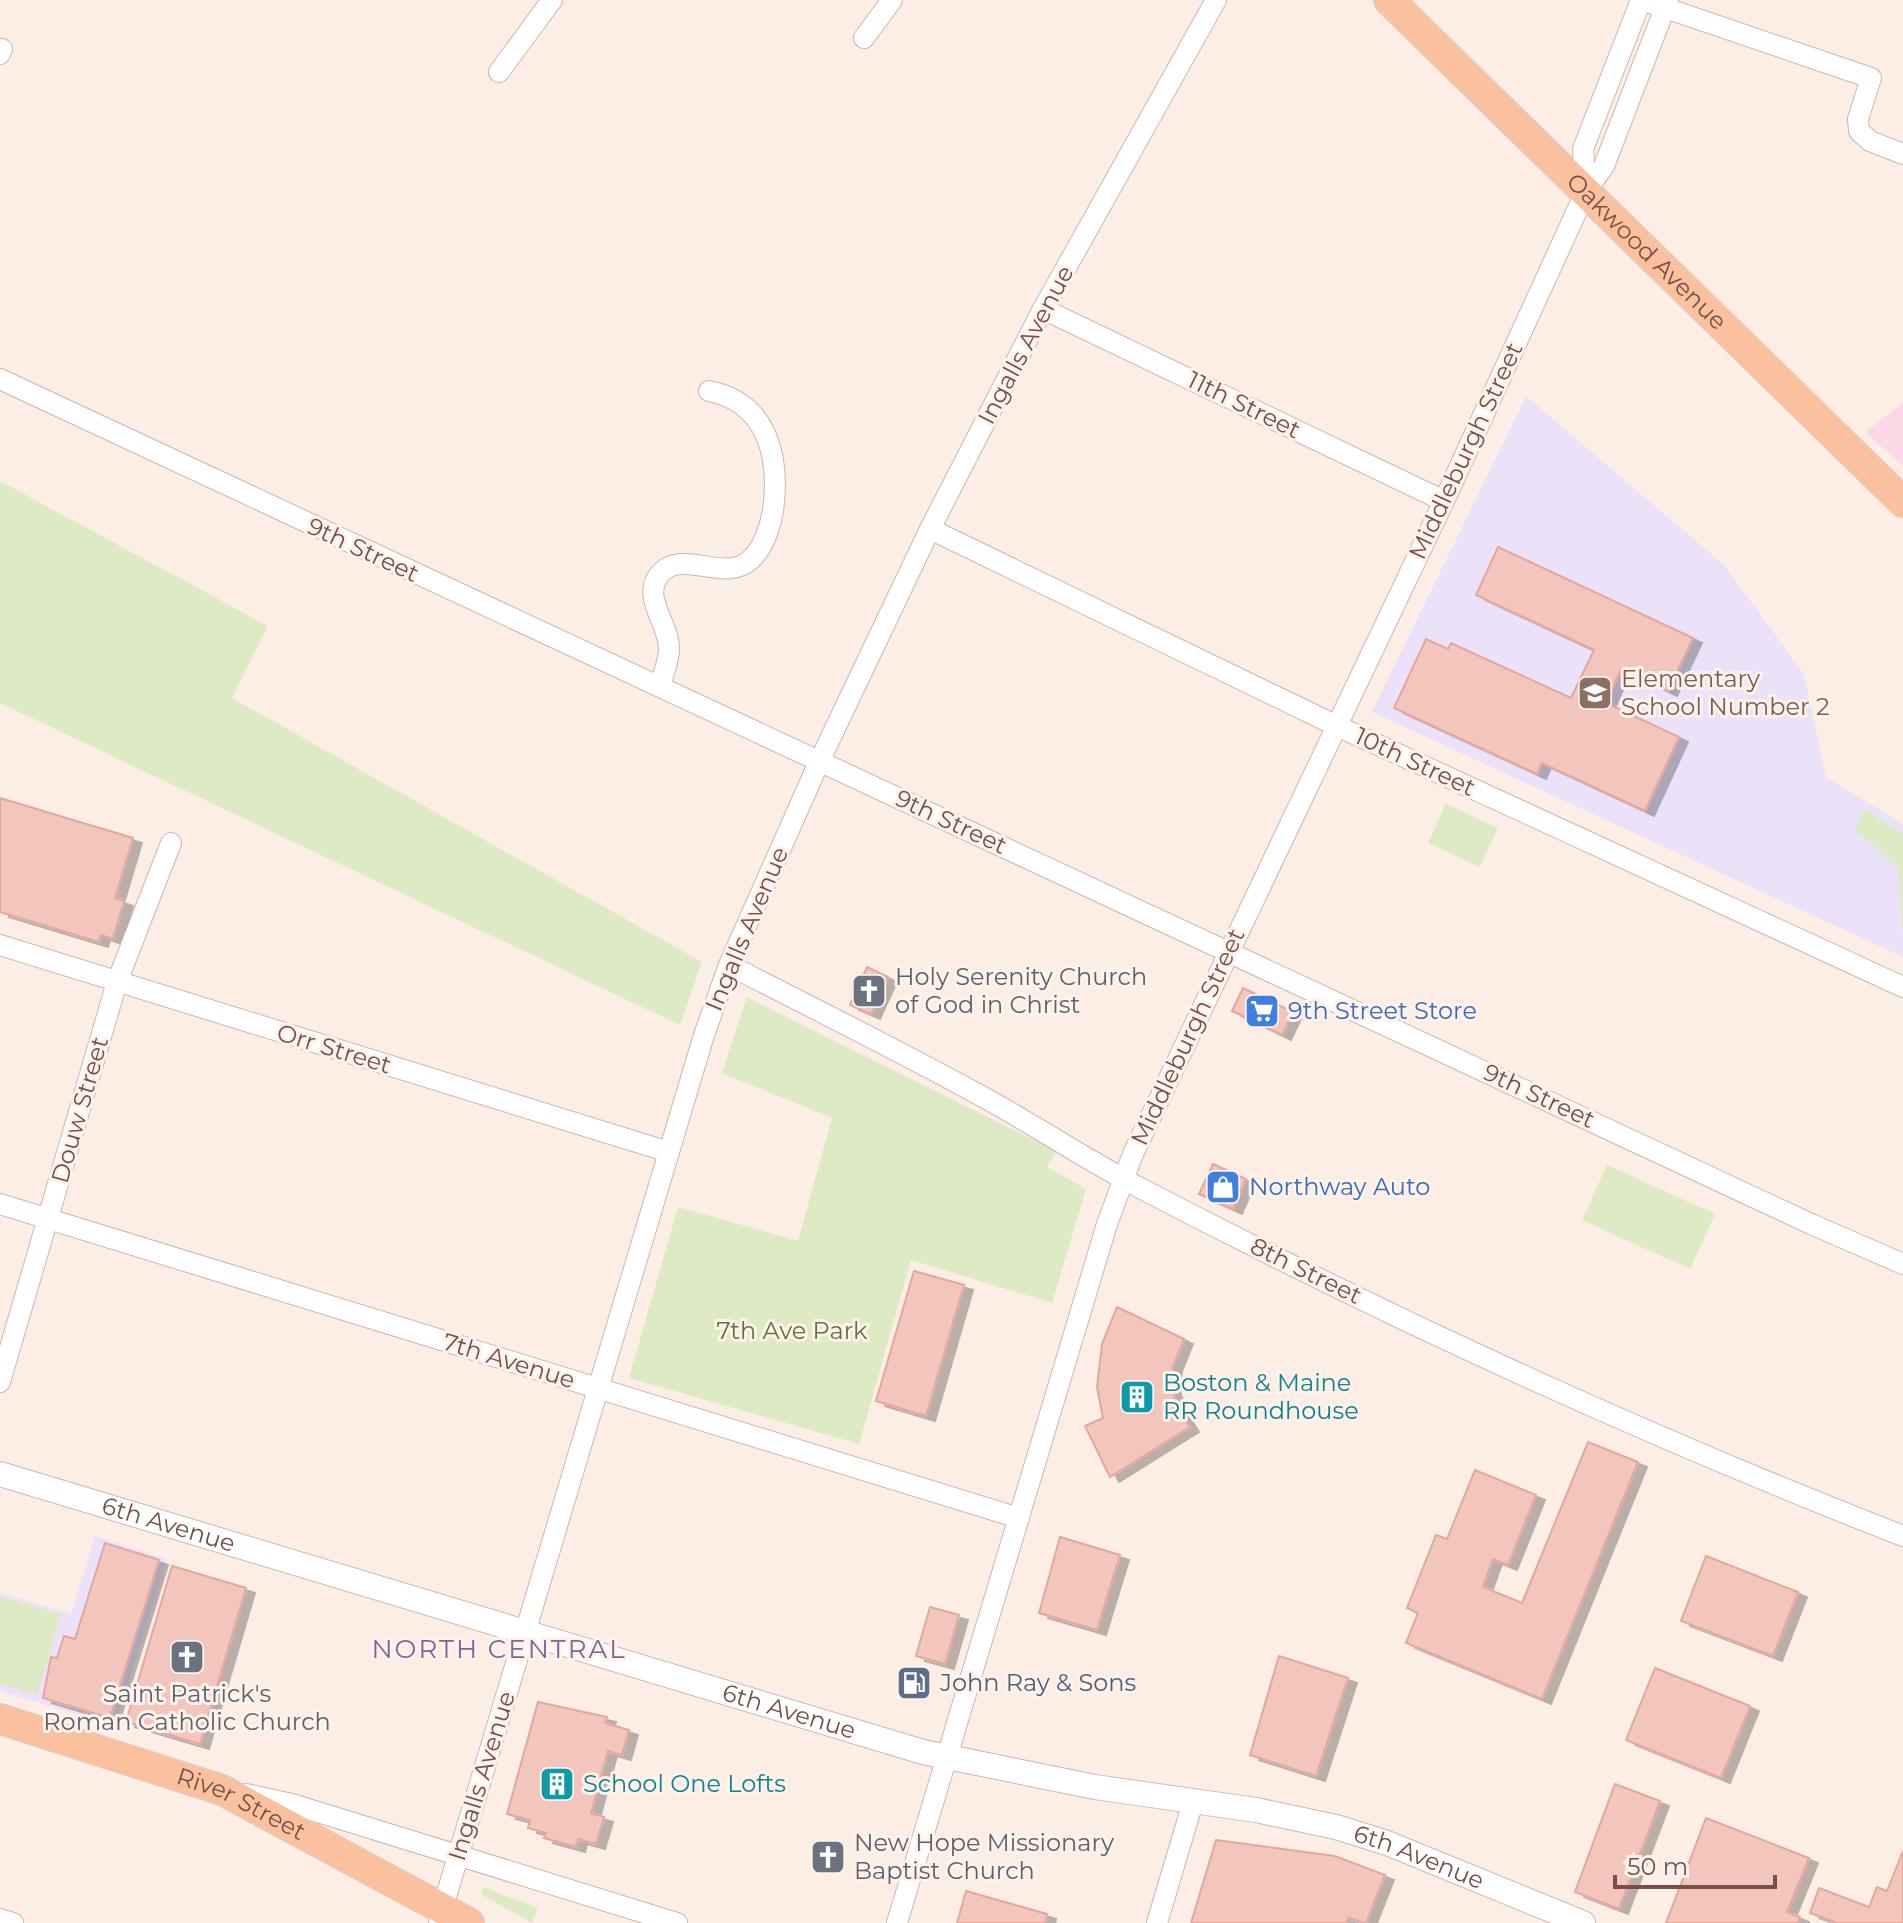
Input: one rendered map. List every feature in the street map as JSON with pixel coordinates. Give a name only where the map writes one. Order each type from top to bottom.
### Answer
[{"type":"main road","name":"Oakwood Avenue","points":[[1389,0],[1903,502]]},
{"type":"main road","name":"River Street","points":[[0,1719],[222,1790],[441,1915],[469,1923]]},
{"type":"street","points":[[499,72],[552,0]]},
{"type":"street","points":[[864,38],[892,0]]},
{"type":"street","name":"Ingalls Avenue","points":[[441,1915],[669,1152],[729,965],[820,760],[930,529],[1043,309],[1216,0]]},
{"type":"street","points":[[1586,191],[1583,149],[1641,0],[1666,4],[1871,78],[1858,119],[1859,131],[1870,141],[1903,154]]},
{"type":"street","name":"Middleburgh Street","points":[[897,1923],[1124,1178],[1227,952],[1444,501],[1586,191],[1604,166],[1666,4]]},
{"type":"street","name":"11th Street","points":[[1043,309],[1444,501]]},
{"type":"street","name":"9th Street","points":[[0,379],[1903,1264]]},
{"type":"street","points":[[660,686],[669,651],[653,596],[659,574],[668,567],[681,565],[723,571],[737,568],[750,561],[771,520],[777,482],[775,457],[768,436],[736,402],[709,391]]},
{"type":"street","name":"10th Street","points":[[930,529],[1337,726],[1903,987]]},
{"type":"street","name":"Douw Street","points":[[0,1382],[117,982],[171,843]]},
{"type":"street","name":"Orr Street","points":[[0,945],[669,1152]]},
{"type":"street","name":"8th Street","points":[[729,965],[975,1092],[1124,1178],[1262,1250],[1602,1413],[1718,1464],[1903,1536]]},
{"type":"street","name":"7th Avenue","points":[[0,1204],[1019,1518]]},
{"type":"street","name":"6th Avenue","points":[[0,1474],[525,1635],[947,1758],[1095,1787],[1256,1810],[1336,1827],[1387,1843],[1583,1923]]},
{"type":"street","points":[[222,1790],[292,1804],[677,1923]]},
{"type":"street","points":[[1157,1923],[1193,1802]]},
{"type":"street","points":[[0,1919],[13,1923]]},
{"type":"shaded area","name":"Elementary School Number 2","points":[[1526,396],[1724,565],[1804,674],[1826,777],[1903,824],[1903,957],[1372,712]]},
{"type":"shaded area","points":[[1903,403],[1903,466],[1865,432]]},
{"type":"shaded area","points":[[95,1536],[167,1559],[115,1726],[0,1691],[0,1593],[71,1614]]},
{"type":"green space","points":[[0,481],[268,626],[232,698],[702,962],[680,1025],[0,703]]},
{"type":"green space","points":[[1446,804],[1498,828],[1480,867],[1428,843]]},
{"type":"green space","points":[[1864,809],[1903,834],[1903,936],[1898,868],[1855,829]]},
{"type":"green space","name":"7th Ave Park","points":[[747,997],[1056,1151],[1047,1167],[1086,1189],[1052,1303],[911,1260],[859,1444],[629,1378],[678,1207],[798,1241],[832,1118],[722,1073]]},
{"type":"green space","points":[[1607,1165],[1715,1214],[1690,1269],[1582,1220]]},
{"type":"green space","points":[[0,1596],[61,1614],[37,1695],[0,1684]]},
{"type":"green space","points":[[483,1887],[538,1908],[532,1923],[481,1894]]},
{"type":"building","name":"Elementary School Number 2","points":[[1498,547],[1693,638],[1668,691],[1621,669],[1606,703],[1679,737],[1645,811],[1542,763],[1537,774],[1394,708],[1426,639],[1448,649],[1451,643],[1571,698],[1594,650],[1476,595]]},
{"type":"building","points":[[0,798],[133,838],[115,898],[124,901],[113,939],[101,935],[99,942],[0,912]]},
{"type":"building","name":"Holy Serenity Church of God in Christ","points":[[867,967],[888,977],[871,1014],[850,1005]]},
{"type":"building","name":"9th Street Store","points":[[1243,988],[1293,1012],[1282,1035],[1232,1011]]},
{"type":"building","name":"Northway Auto","points":[[1213,1164],[1246,1179],[1233,1209],[1199,1194]]},
{"type":"building","points":[[914,1271],[964,1285],[926,1416],[876,1401]]},
{"type":"building","name":"Boston & Maine RR Roundhouse","points":[[1117,1307],[1184,1339],[1173,1366],[1171,1386],[1178,1408],[1190,1427],[1110,1477],[1085,1426],[1103,1418],[1097,1387],[1102,1344]]},
{"type":"building","points":[[1588,1442],[1638,1462],[1542,1699],[1406,1643],[1418,1613],[1407,1608],[1436,1535],[1447,1539],[1475,1470],[1536,1495],[1508,1565],[1493,1559],[1483,1587],[1522,1603]]},
{"type":"building","points":[[1060,1537],[1120,1555],[1097,1630],[1039,1613]]},
{"type":"building","points":[[105,1543],[159,1560],[110,1718],[43,1698],[51,1657],[57,1658],[64,1636],[75,1639]]},
{"type":"building","points":[[1706,1556],[1798,1592],[1773,1656],[1681,1621]]},
{"type":"building","name":"Saint Patrick's Roman Catholic Church","points":[[172,1566],[246,1588],[200,1744],[126,1722]]},
{"type":"building","points":[[930,1607],[959,1615],[945,1664],[916,1656]]},
{"type":"building","points":[[1279,1656],[1348,1678],[1316,1776],[1250,1755]]},
{"type":"building","points":[[1655,1668],[1750,1706],[1721,1778],[1626,1740]]},
{"type":"building","name":"School One Lofts","points":[[538,1702],[607,1717],[605,1723],[629,1730],[622,1755],[608,1751],[591,1813],[604,1817],[596,1844],[578,1839],[576,1847],[544,1838],[546,1833],[528,1828],[530,1820],[507,1814]]},
{"type":"building","points":[[1615,1784],[1660,1801],[1619,1909],[1575,1892]]},
{"type":"building","points":[[1706,1818],[1809,1858],[1787,1912],[1800,1917],[1798,1923],[1666,1923]]},
{"type":"building","points":[[1216,1840],[1335,1856],[1385,1875],[1366,1923],[1348,1918],[1346,1923],[1191,1923]]},
{"type":"building","points":[[1903,1851],[1903,1923],[1837,1923],[1810,1913],[1819,1888],[1869,1907],[1877,1887],[1887,1891]]},
{"type":"building","points":[[966,1891],[1047,1914],[1045,1923],[957,1923]]},
{"type":"place","name":"Elementary School Number 2","points":[[1595,693]]},
{"type":"place","name":"Holy Serenity Church of God in Christ","points":[[869,991]]},
{"type":"place","name":"9th Street Store","points":[[1262,1011]]},
{"type":"place","name":"Northway Auto","points":[[1223,1187]]},
{"type":"place","name":"Boston & Maine RR Roundhouse","points":[[1137,1397]]},
{"type":"place","name":"Saint Patrick's Roman Catholic Church","points":[[187,1657]]},
{"type":"place","name":"John Ray & Sons","points":[[914,1683]]},
{"type":"place","name":"School One Lofts","points":[[557,1784]]},
{"type":"place","name":"New Hope Missionary Baptist Church","points":[[828,1857]]},
{"type":"district","name":"NORTH CENTRAL","points":[[499,1649]]}]
